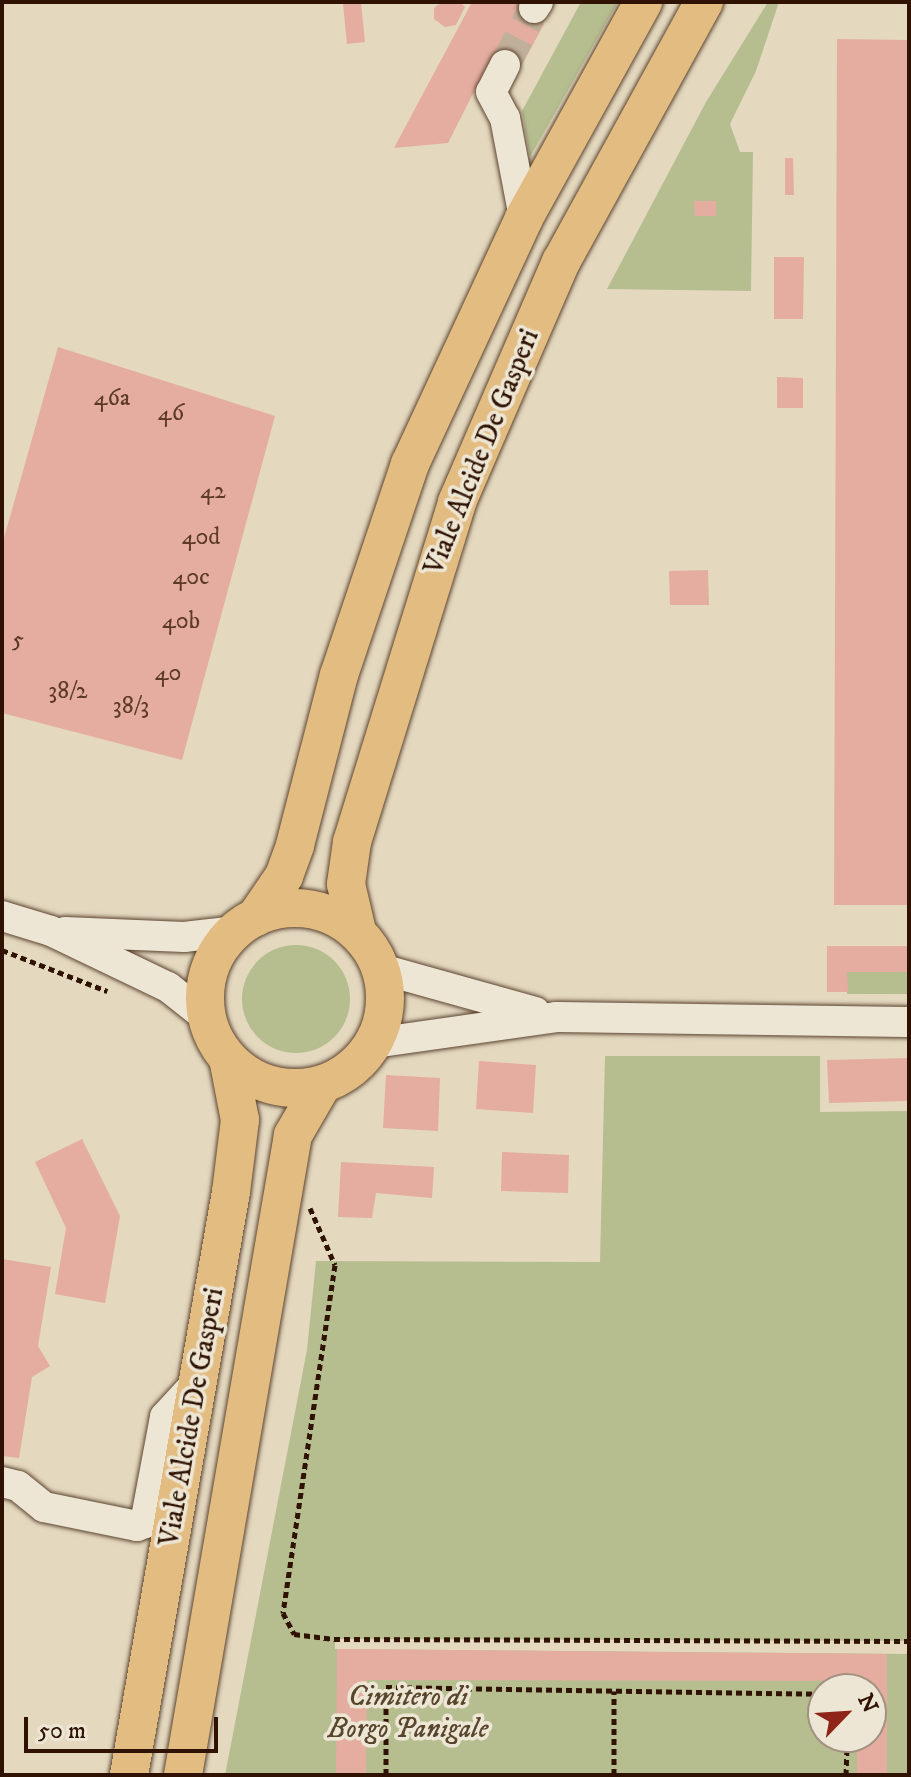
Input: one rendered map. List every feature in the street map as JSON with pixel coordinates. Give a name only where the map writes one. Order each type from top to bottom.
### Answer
[{"type":"main road","name":"Viale Alcide De Gasperi","points":[[245,924],[284,876],[295,845],[339,675],[410,464],[524,218],[643,2]]},
{"type":"main road","name":"Viale Alcide De Gasperi","points":[[357,931],[346,884],[352,842],[457,502],[561,262],[704,2]]},
{"type":"main road","points":[[309,909],[357,931],[381,969],[385,1006],[374,1043],[352,1068],[322,1085],[272,1085],[228,1058],[206,1017],[205,984],[211,965],[245,924],[309,909]]},
{"type":"main road","name":"Viale Alcide De Gasperi","points":[[129,1775],[240,1120],[228,1058]]},
{"type":"main road","name":"Viale Alcide De Gasperi","points":[[183,1775],[293,1135],[322,1085]]},
{"type":"street","points":[[505,65],[491,92],[505,118],[524,218]]},
{"type":"street","points":[[2,916],[51,931],[168,987],[206,1017]]},
{"type":"street","points":[[51,931],[184,937],[245,924]]},
{"type":"street","points":[[381,969],[556,1017]]},
{"type":"street","points":[[374,1043],[556,1017],[909,1022]]},
{"type":"street","points":[[2,1482],[18,1486],[44,1507],[145,1523],[165,1417],[198,1381]]},
{"type":"path","points":[[2,950],[116,995]]},
{"type":"path","points":[[308,1206],[335,1265],[283,1613],[294,1634],[334,1639],[909,1641]]},
{"type":"path","points":[[386,1775],[386,1687],[807,1694]]},
{"type":"path","points":[[614,1691],[614,1775]]},
{"type":"path","points":[[846,1775],[847,1753]]},
{"type":"green space","points":[[581,2],[618,2],[530,157],[522,111]]},
{"type":"green space","points":[[768,2],[779,2],[756,71],[730,124],[740,152],[753,152],[751,291],[607,289],[706,102]]},
{"type":"green space","points":[[296,945],[317,949],[334,961],[346,978],[350,999],[346,1020],[334,1037],[317,1049],[296,1053],[275,1049],[258,1037],[246,1020],[242,999],[246,978],[258,961],[275,949]]},
{"type":"green space","points":[[847,972],[909,972],[909,994],[847,994]]},
{"type":"green space","name":"Cimitero di Borgo Panigale","points":[[605,1056],[820,1056],[820,1112],[909,1111],[909,1641],[335,1639],[335,1649],[909,1654],[909,1775],[225,1775],[307,1350],[316,1261],[600,1262]]},
{"type":"building","points":[[441,2],[460,2],[465,7],[456,25],[445,27],[434,19],[434,8]]},
{"type":"building","points":[[472,2],[530,2],[544,24],[523,63],[487,66],[448,143],[394,148]]},
{"type":"building","points":[[361,3],[365,42],[347,44],[343,4]]},
{"type":"building","points":[[837,39],[909,40],[909,905],[834,905]]},
{"type":"building","points":[[785,158],[793,158],[794,195],[785,195]]},
{"type":"building","points":[[694,201],[716,201],[716,216],[695,216]]},
{"type":"building","points":[[774,257],[804,257],[803,319],[774,319]]},
{"type":"building","points":[[58,347],[275,416],[182,760],[2,713],[2,545]]},
{"type":"building","points":[[777,377],[803,378],[803,408],[777,408]]},
{"type":"building","points":[[708,570],[709,605],[670,605],[669,571]]},
{"type":"building","points":[[827,946],[909,946],[909,972],[847,972],[848,992],[827,992]]},
{"type":"building","points":[[909,1058],[909,1101],[829,1103],[827,1060]]},
{"type":"building","points":[[479,1061],[536,1065],[533,1113],[476,1109]]},
{"type":"building","points":[[386,1075],[440,1078],[438,1131],[383,1128]]},
{"type":"building","points":[[82,1139],[120,1216],[105,1303],[55,1294],[66,1228],[35,1162]]},
{"type":"building","points":[[502,1152],[569,1155],[568,1193],[501,1191]]},
{"type":"building","points":[[341,1162],[434,1167],[432,1198],[376,1193],[372,1218],[338,1217]]},
{"type":"building","points":[[2,1259],[51,1267],[38,1346],[50,1366],[32,1377],[19,1458],[2,1456]]},
{"type":"building","points":[[337,1649],[887,1654],[887,1673],[807,1673],[807,1681],[367,1680],[366,1775],[336,1775]]},
{"type":"building","points":[[857,1753],[887,1753],[887,1775],[857,1775]]},
{"type":"tunnel","points":[[505,65],[534,8]]}]
